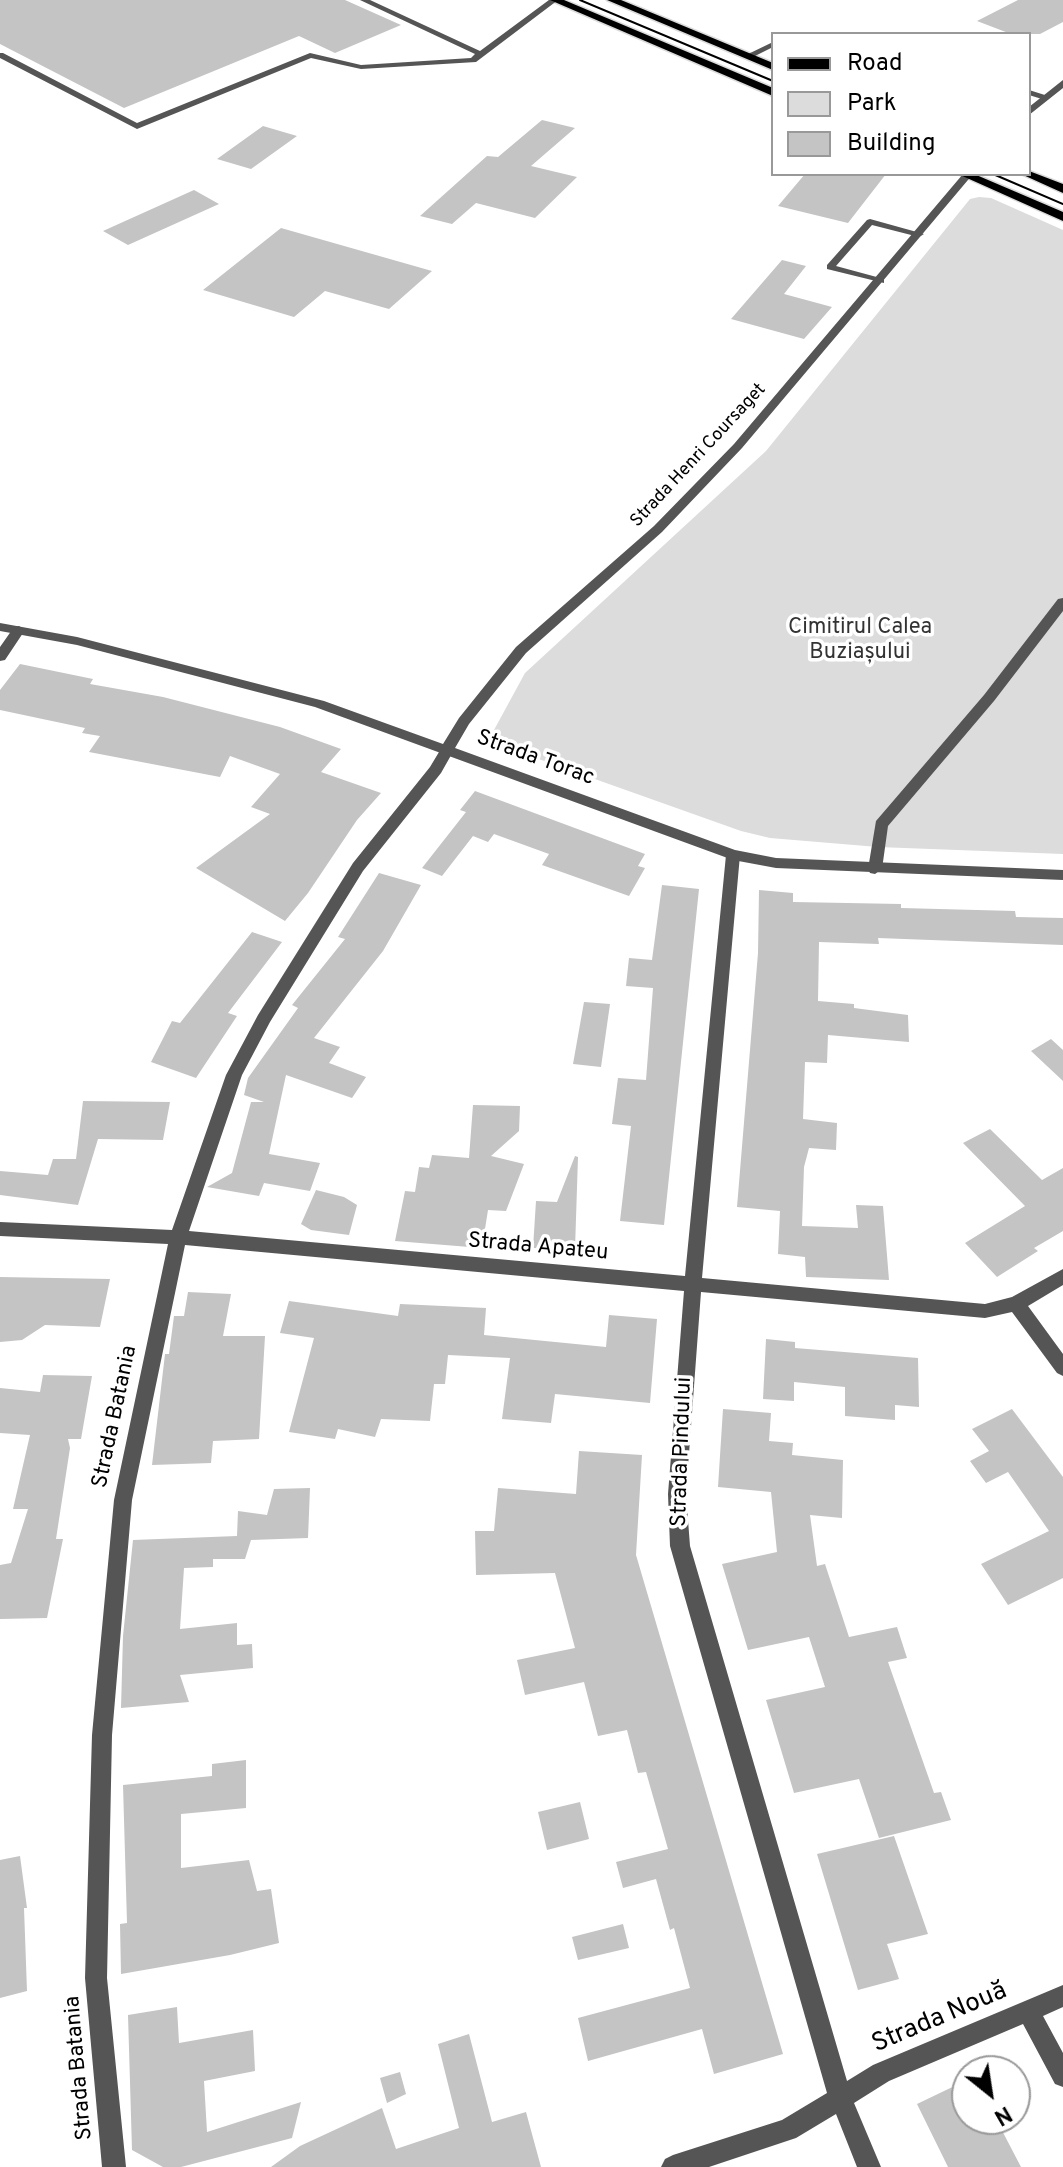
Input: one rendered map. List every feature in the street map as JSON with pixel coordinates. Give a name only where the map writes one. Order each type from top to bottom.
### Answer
[{"type":"main road","points":[[554,0],[771,91]]},
{"type":"main road","points":[[612,0],[771,66]]},
{"type":"main road","points":[[968,176],[1063,217]]},
{"type":"main road","points":[[1031,176],[1063,189]]},
{"type":"street","points":[[1031,110],[1063,83]]},
{"type":"street","name":"Strada Henri Coursaget","points":[[447,750],[464,721],[521,650],[658,529],[738,446],[881,281],[965,176]]},
{"type":"street","points":[[875,869],[881,825],[989,698],[1063,602]]},
{"type":"street","name":"Strada Torac","points":[[0,627],[165,663],[319,704],[733,855],[776,863],[875,869],[1063,875]]},
{"type":"street","points":[[0,657],[19,630]]},
{"type":"street","name":"Strada Batania","points":[[114,2167],[96,1978],[102,1735],[123,1500],[178,1237],[234,1075],[264,1019],[358,867],[436,770],[447,750]]},
{"type":"street","name":"Strada Pindului","points":[[733,855],[677,1494],[680,1546],[840,2097],[869,2167]]},
{"type":"street","name":"Strada Apateu","points":[[0,1229],[178,1237],[985,1311],[1016,1304],[1063,1276]]},
{"type":"street","points":[[1016,1304],[1063,1368]]},
{"type":"street","name":"Strada Nouă","points":[[673,2167],[788,2130],[881,2073],[1063,1996]]},
{"type":"street","points":[[1028,2011],[1063,2076]]},
{"type":"lane","points":[[364,0],[481,54]]},
{"type":"lane","points":[[0,55],[137,126],[310,55],[361,67],[473,60],[554,0]]},
{"type":"lane","points":[[748,56],[771,45]]},
{"type":"lane","points":[[1031,93],[1045,98]]},
{"type":"lane","points":[[881,281],[830,267],[870,222],[919,234]]},
{"type":"green space","name":"Cimitirul Calea Buziașului","points":[[991,198],[1063,230],[1063,854],[878,847],[770,838],[741,831],[488,741],[525,673],[766,451],[970,199]]},
{"type":"building","points":[[0,0],[345,0],[401,25],[335,53],[299,36],[124,108],[0,44]]},
{"type":"building","points":[[1018,0],[1063,0],[1063,22],[1040,34],[1006,32],[977,21]]},
{"type":"building","points":[[542,120],[575,128],[531,166],[577,177],[535,218],[476,203],[452,224],[420,216],[487,156],[498,157]]},
{"type":"building","points":[[263,126],[297,136],[251,169],[217,159]]},
{"type":"building","points":[[803,176],[884,176],[848,223],[778,206]]},
{"type":"building","points":[[194,190],[219,204],[128,245],[103,231]]},
{"type":"building","points":[[281,228],[432,271],[389,309],[325,291],[294,317],[203,290]]},
{"type":"building","points":[[782,260],[806,266],[784,294],[832,307],[804,339],[731,319]]},
{"type":"building","points":[[20,664],[93,679],[90,684],[163,697],[280,727],[341,749],[321,772],[381,793],[357,820],[308,893],[285,921],[196,868],[270,814],[251,807],[280,774],[230,756],[220,777],[89,752],[100,736],[82,733],[85,728],[0,710],[0,690]]},
{"type":"building","points":[[475,791],[645,854],[638,866],[645,868],[629,896],[542,865],[549,854],[494,834],[488,842],[473,836],[442,876],[422,868],[466,812],[460,810]]},
{"type":"building","points":[[379,873],[421,885],[383,951],[314,1038],[340,1047],[329,1063],[366,1077],[352,1098],[286,1075],[269,1154],[320,1163],[310,1191],[264,1183],[259,1196],[207,1187],[232,1173],[251,1102],[264,1102],[244,1095],[248,1078],[298,1008],[292,1005],[345,939],[338,937]]},
{"type":"building","points":[[662,885],[699,889],[664,1225],[620,1221],[631,1126],[612,1124],[618,1078],[646,1080],[653,988],[626,986],[629,958],[652,960]]},
{"type":"building","points":[[759,890],[793,893],[793,902],[901,904],[901,908],[1015,911],[1016,917],[1063,918],[1063,945],[878,938],[879,944],[819,942],[818,1001],[854,1004],[854,1008],[908,1015],[909,1042],[828,1035],[827,1063],[805,1062],[803,1119],[837,1123],[836,1150],[809,1148],[804,1167],[802,1226],[858,1228],[856,1205],[883,1206],[889,1280],[806,1277],[805,1257],[778,1254],[780,1211],[737,1207],[758,953]]},
{"type":"building","points":[[252,932],[282,942],[228,1013],[237,1016],[196,1078],[151,1062],[172,1021],[180,1023]]},
{"type":"building","points":[[584,1002],[610,1004],[601,1067],[573,1064]]},
{"type":"building","points":[[1051,1039],[1063,1050],[1063,1081],[1031,1051]]},
{"type":"building","points":[[83,1101],[170,1102],[163,1140],[98,1139],[78,1205],[0,1195],[0,1171],[48,1175],[53,1159],[76,1159]]},
{"type":"building","points":[[473,1105],[520,1106],[519,1131],[491,1156],[524,1164],[506,1211],[488,1210],[482,1248],[395,1241],[405,1191],[415,1192],[419,1167],[429,1168],[432,1155],[469,1158]]},
{"type":"building","points":[[990,1129],[1042,1180],[1063,1168],[1063,1231],[1034,1248],[1038,1251],[997,1277],[965,1243],[1025,1206],[963,1143]]},
{"type":"building","points":[[575,1156],[578,1157],[575,1249],[533,1248],[536,1201],[557,1202]]},
{"type":"building","points":[[316,1190],[344,1197],[357,1205],[349,1235],[311,1230],[301,1224]]},
{"type":"building","points":[[0,1277],[110,1279],[100,1327],[45,1325],[22,1340],[0,1342]]},
{"type":"building","points":[[188,1292],[231,1294],[223,1336],[265,1336],[259,1439],[213,1441],[211,1463],[152,1465],[165,1354],[169,1354],[174,1316],[184,1316]]},
{"type":"building","points":[[289,1301],[398,1316],[400,1304],[486,1308],[484,1335],[606,1347],[609,1315],[657,1319],[650,1403],[555,1394],[551,1423],[502,1419],[510,1358],[448,1355],[445,1384],[434,1384],[430,1421],[381,1419],[375,1437],[338,1429],[335,1439],[289,1432],[314,1338],[280,1333]]},
{"type":"building","points":[[766,1339],[795,1342],[795,1348],[918,1358],[919,1407],[895,1405],[895,1420],[845,1416],[845,1387],[794,1382],[794,1401],[763,1399]]},
{"type":"building","points":[[43,1375],[92,1376],[81,1439],[68,1439],[70,1448],[56,1539],[63,1539],[47,1618],[0,1619],[0,1565],[11,1563],[28,1509],[13,1509],[30,1435],[0,1433],[0,1388],[40,1392]]},
{"type":"building","points":[[723,1409],[771,1413],[769,1441],[793,1443],[792,1455],[843,1460],[842,1518],[810,1515],[817,1566],[825,1564],[849,1637],[897,1627],[907,1658],[888,1662],[934,1793],[941,1792],[951,1820],[879,1838],[859,1779],[794,1793],[766,1700],[825,1687],[809,1637],[748,1650],[722,1564],[777,1552],[771,1492],[718,1487]]},
{"type":"building","points":[[1012,1409],[1063,1477],[1063,1578],[1008,1605],[981,1564],[1049,1531],[1008,1472],[986,1483],[970,1461],[989,1451],[972,1429]]},
{"type":"building","points":[[579,1451],[642,1455],[636,1555],[783,2054],[714,2074],[702,2029],[588,2061],[578,2018],[690,1988],[674,1928],[670,1930],[656,1879],[623,1888],[616,1862],[668,1849],[646,1772],[638,1773],[627,1730],[598,1736],[584,1682],[525,1695],[517,1660],[575,1648],[555,1573],[476,1575],[475,1531],[494,1531],[498,1488],[576,1494]]},
{"type":"building","points":[[310,1488],[308,1538],[251,1540],[245,1559],[213,1559],[213,1567],[184,1568],[180,1629],[237,1623],[237,1645],[252,1644],[253,1668],[180,1675],[189,1702],[121,1708],[123,1636],[133,1540],[237,1536],[238,1511],[267,1515],[274,1489]]},
{"type":"building","points":[[246,1760],[246,1808],[181,1814],[181,1868],[249,1860],[257,1891],[271,1889],[279,1943],[121,1974],[120,1924],[127,1923],[123,1785],[212,1776],[212,1764]]},
{"type":"building","points":[[580,1802],[589,1839],[547,1850],[538,1812]]},
{"type":"building","points":[[894,1836],[928,1934],[887,1944],[899,1979],[858,1990],[817,1854]]},
{"type":"building","points":[[20,1856],[27,1908],[24,1908],[27,1991],[0,1998],[0,1860]]},
{"type":"building","points":[[623,1924],[629,1948],[578,1960],[572,1937]]},
{"type":"building","points":[[177,2007],[179,2043],[253,2030],[255,2071],[204,2081],[207,2132],[301,2102],[292,2138],[181,2167],[163,2167],[132,2150],[128,2015]]},
{"type":"building","points":[[469,2034],[492,2122],[526,2112],[541,2167],[271,2167],[300,2146],[382,2108],[396,2149],[459,2128],[438,2044]]},
{"type":"building","points":[[400,2072],[406,2094],[387,2103],[380,2078]]},
{"type":"building","points":[[951,2088],[951,2135],[1004,2135],[1021,2167],[948,2167],[917,2104]]},
{"type":"tram line","points":[[580,0],[771,80]]},
{"type":"tram line","points":[[998,176],[1063,204]]}]
